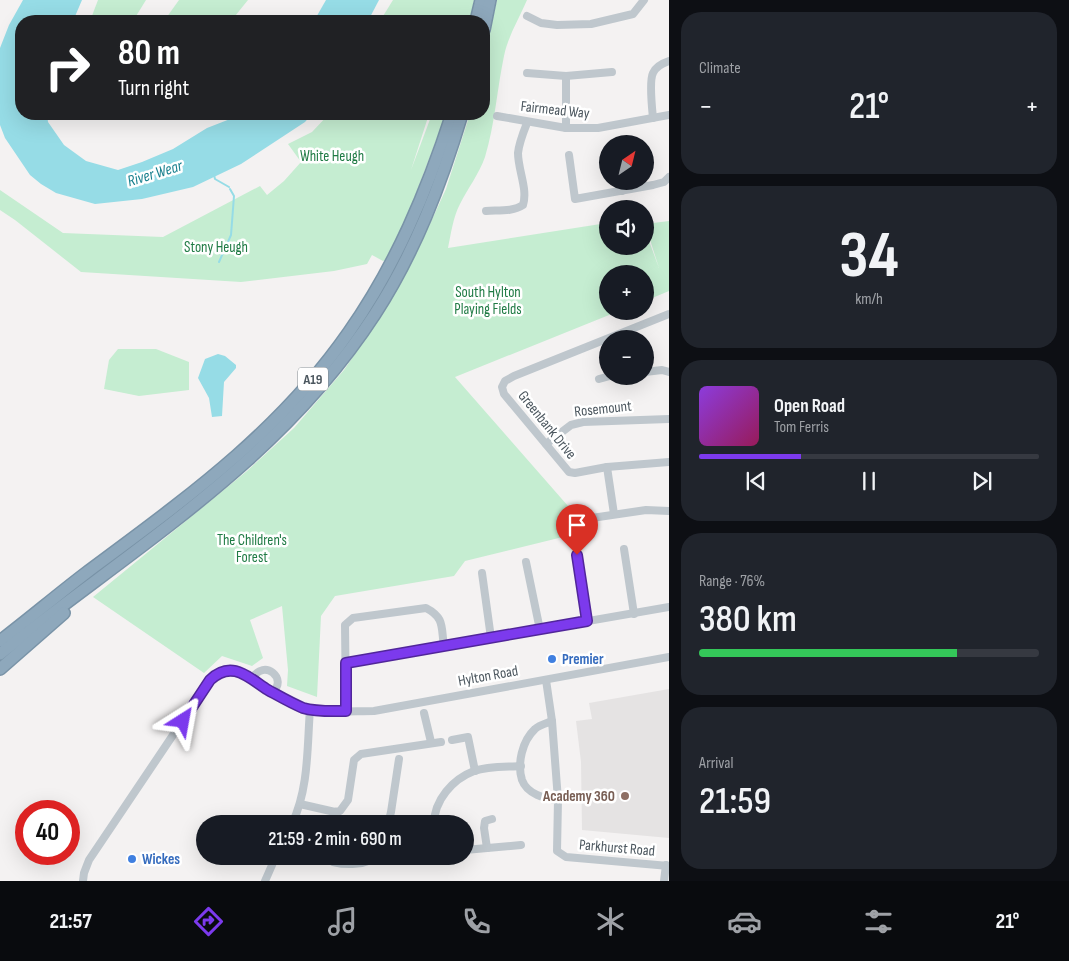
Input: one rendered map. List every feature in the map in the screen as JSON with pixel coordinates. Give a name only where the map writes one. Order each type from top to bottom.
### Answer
[{"type":"highway","points":[[477,15],[481,0]]},
{"type":"highway","points":[[487,15],[490,0]]},
{"type":"highway","name":"A19","points":[[0,641],[84,574],[174,508],[219,472],[273,422],[313,379],[350,331],[398,253],[427,187],[450,120]]},
{"type":"highway","name":"A19","points":[[0,654],[228,479],[302,408],[342,360],[376,312],[418,236],[444,172],[460,120]]},
{"type":"highway","points":[[0,669],[126,558]]},
{"type":"highway","points":[[0,631],[84,574]]},
{"type":"street","points":[[527,16],[541,23],[557,25],[591,24],[633,14],[644,0]]},
{"type":"street","points":[[652,118],[653,73],[662,63],[669,61]]},
{"type":"street","points":[[527,73],[566,76],[612,72]]},
{"type":"street","points":[[566,76],[566,128]]},
{"type":"street","name":"Fairmead Way","points":[[497,116],[527,123],[566,128],[598,128],[669,115]]},
{"type":"street","points":[[486,211],[519,208],[523,205],[524,195],[518,154],[519,145],[527,123]]},
{"type":"street","points":[[569,155],[575,199],[653,186],[664,182],[669,177]]},
{"type":"street","name":"Greenbank Drive","points":[[669,314],[514,376],[505,381],[502,387],[504,394],[569,472],[575,473],[607,467],[669,462]]},
{"type":"street","points":[[654,371],[662,370],[669,372]]},
{"type":"street","name":"Rosemount","points":[[546,444],[571,424],[669,419]]},
{"type":"street","points":[[607,467],[614,514]]},
{"type":"street","points":[[578,520],[646,510],[669,511]]},
{"type":"street","points":[[624,549],[634,614]]},
{"type":"street","points":[[577,555],[587,621]]},
{"type":"street","points":[[526,562],[540,630]]},
{"type":"street","points":[[482,573],[492,638]]},
{"type":"street","points":[[346,663],[669,607]]},
{"type":"street","points":[[346,711],[345,625],[353,618],[426,608],[436,613],[440,619],[444,647]]},
{"type":"street","name":"Hylton Road","points":[[83,881],[89,860],[210,680],[215,675],[224,671],[237,670],[302,708],[346,711],[374,710],[669,657]]},
{"type":"street","points":[[252,679],[261,670],[265,669],[273,672],[278,684],[272,692]]},
{"type":"street","points":[[546,680],[552,721],[558,800],[544,799],[532,792],[523,781],[521,766],[522,749],[528,736],[536,727],[552,721]]},
{"type":"street","points":[[296,815],[300,804],[306,774],[310,709]]},
{"type":"street","points":[[424,713],[431,742]]},
{"type":"street","points":[[452,740],[468,737],[475,770]]},
{"type":"street","points":[[300,804],[335,812],[340,811],[348,800],[354,760],[361,754],[441,742]]},
{"type":"street","points":[[390,815],[399,759]]},
{"type":"street","points":[[436,815],[440,800],[448,789],[475,770],[521,766]]},
{"type":"street","name":"Parkhurst Road","points":[[558,800],[557,851],[566,857],[668,866]]},
{"type":"street","points":[[487,848],[484,828],[485,821],[492,819]]},
{"type":"street","points":[[474,849],[521,845]]},
{"type":"street","points":[[265,881],[272,865]]},
{"type":"street","points":[[664,881],[668,866]]},
{"type":"shaded area","name":"Academy 360","points":[[669,689],[669,838],[582,830],[581,762],[576,721],[592,719],[589,703]]},
{"type":"green space","points":[[98,0],[146,0],[137,15],[92,15]]},
{"type":"green space","points":[[179,0],[248,0],[236,15],[168,15]]},
{"type":"green space","points":[[393,0],[474,0],[471,15],[384,15]]},
{"type":"green space","name":"The Children's Forest","points":[[497,0],[527,0],[506,49],[485,157],[458,209],[452,226],[448,248],[599,224],[599,255],[654,254],[659,268],[654,252],[654,223],[669,221],[669,291],[654,297],[654,265],[599,265],[599,319],[455,377],[568,506],[575,534],[465,561],[454,576],[335,596],[321,616],[317,697],[287,686],[288,670],[282,606],[250,620],[263,658],[252,666],[222,656],[204,673],[93,597],[247,471],[294,428],[344,370],[382,314],[429,226],[446,189],[468,120],[490,120],[490,30]]},
{"type":"green space","points":[[323,120],[427,120],[411,170],[430,120],[444,120],[400,236],[386,260],[383,261],[372,255],[367,264],[334,271],[241,282],[81,272],[0,210],[0,190],[63,233],[163,237],[260,186],[267,195],[284,181],[301,162],[288,144],[312,132]]},
{"type":"green space","points":[[118,349],[156,349],[189,362],[189,390],[139,396],[104,389],[109,360]]},
{"type":"water","name":"River Wear","points":[[23,0],[82,0],[76,15],[15,15],[15,120],[48,120],[64,145],[86,161],[118,170],[173,149],[207,128],[228,120],[307,120],[241,164],[193,187],[142,199],[95,204],[56,193],[30,175],[5,138],[0,125],[0,48],[9,25]]},
{"type":"water","points":[[326,0],[379,0],[371,15],[317,15]]},
{"type":"water","points":[[218,354],[225,356],[236,365],[236,368],[224,382],[222,416],[212,417],[209,398],[198,378],[205,359]]},
{"type":"waterway","points":[[214,175],[215,179],[229,187]]},
{"type":"waterway","points":[[219,262],[231,235],[234,196],[230,189]]},
{"type":"place","name":"Premier","points":[[552,659]]},
{"type":"place","name":"Academy 360","points":[[625,796]]},
{"type":"place","name":"Wickes","points":[[132,859]]},
{"type":"route","points":[[183,721],[210,680],[215,675],[224,671],[237,670],[267,690],[302,708],[346,711],[346,663],[587,621],[577,555]]},
{"type":"park label","name":"White Heugh","points":[[332,156]]},
{"type":"park label","name":"Stony Heugh","points":[[216,247]]},
{"type":"park label","name":"South Hylton Playing Fields","points":[[488,300]]}]
